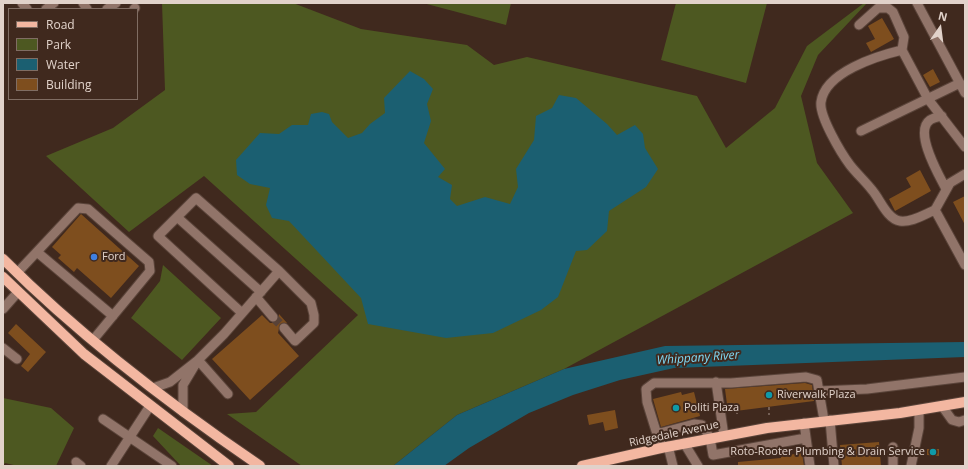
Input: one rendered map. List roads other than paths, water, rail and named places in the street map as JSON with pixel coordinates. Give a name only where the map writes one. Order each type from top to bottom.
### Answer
[{"type":"main road","points":[[3,259],[93,340],[152,388],[183,412],[260,466]]},
{"type":"main road","points":[[3,277],[84,354],[229,466]]},
{"type":"main road","name":"Ridgedale Avenue","points":[[582,466],[603,464],[664,447],[710,438],[804,423],[919,410],[965,402]]},
{"type":"street","points":[[917,3],[965,93]]},
{"type":"street","points":[[859,25],[878,8],[888,8],[893,12],[904,37],[902,50],[928,99],[965,147]]},
{"type":"street","points":[[902,50],[873,57],[849,69],[826,90],[821,102],[822,114],[849,164],[874,191],[890,215],[900,221],[910,220],[935,210],[950,183],[965,174]]},
{"type":"street","points":[[861,131],[960,83]]},
{"type":"street","points":[[942,116],[929,120],[926,125],[925,133],[929,158],[946,189]]},
{"type":"street","points":[[242,313],[158,236],[196,198],[279,271],[310,303],[314,315],[314,323],[295,341],[284,328]]},
{"type":"street","points":[[17,273],[78,208],[88,209],[149,262],[150,271],[93,340]]},
{"type":"street","points":[[935,210],[965,265]]},
{"type":"street","points":[[177,217],[259,295],[273,317]]},
{"type":"street","points":[[37,252],[113,316]]},
{"type":"street","points":[[152,388],[170,382],[198,360],[259,295],[279,271]]},
{"type":"street","points":[[3,309],[18,292]]},
{"type":"street","points":[[3,348],[17,359]]},
{"type":"street","points":[[198,360],[228,394]]},
{"type":"street","points":[[183,412],[183,385],[198,360]]},
{"type":"street","points":[[674,466],[664,447],[660,433],[656,431],[647,402],[646,389],[654,383],[732,383],[806,377],[817,380],[827,420],[834,466]]},
{"type":"street","points":[[819,391],[868,389],[965,377]]},
{"type":"street","points":[[716,382],[724,436]]},
{"type":"street","points":[[111,466],[150,406]]},
{"type":"street","points":[[942,406],[952,420],[959,422],[965,420]]},
{"type":"street","points":[[911,466],[919,428],[919,410]]},
{"type":"street","points":[[103,420],[172,466]]},
{"type":"street","points":[[804,423],[810,466]]},
{"type":"street","points":[[660,433],[694,424],[702,425],[710,438],[713,455],[806,438]]},
{"type":"street","points":[[684,443],[698,466]]},
{"type":"street","points":[[893,447],[893,466]]},
{"type":"water","points":[[410,71],[424,79],[433,89],[427,104],[431,121],[424,143],[445,169],[438,177],[452,185],[450,199],[457,206],[485,197],[510,204],[518,187],[516,169],[534,140],[536,116],[552,108],[559,95],[576,98],[607,124],[617,135],[635,125],[643,134],[645,148],[658,169],[646,187],[609,211],[607,231],[587,250],[576,251],[558,297],[541,310],[493,333],[446,338],[368,324],[361,298],[289,221],[272,218],[266,205],[270,188],[250,184],[237,175],[236,160],[260,133],[279,134],[292,125],[308,125],[311,114],[322,112],[329,114],[332,122],[348,138],[362,133],[370,124],[385,113],[384,98]]},
{"type":"water","name":"Whippany River","points":[[965,342],[965,357],[674,368],[620,380],[573,395],[529,413],[469,448],[444,466],[393,466],[457,415],[564,369],[665,346]]},
{"type":"tunnel","points":[[273,317],[284,328]]},
{"type":"place","name":"Ford","points":[[94,257]]},
{"type":"place","name":"Riverwalk Plaza","points":[[769,395]]},
{"type":"place","name":"Politi Plaza","points":[[676,408]]},
{"type":"place","name":"Roto-Rooter Plumbing & Drain Service","points":[[933,452]]}]
